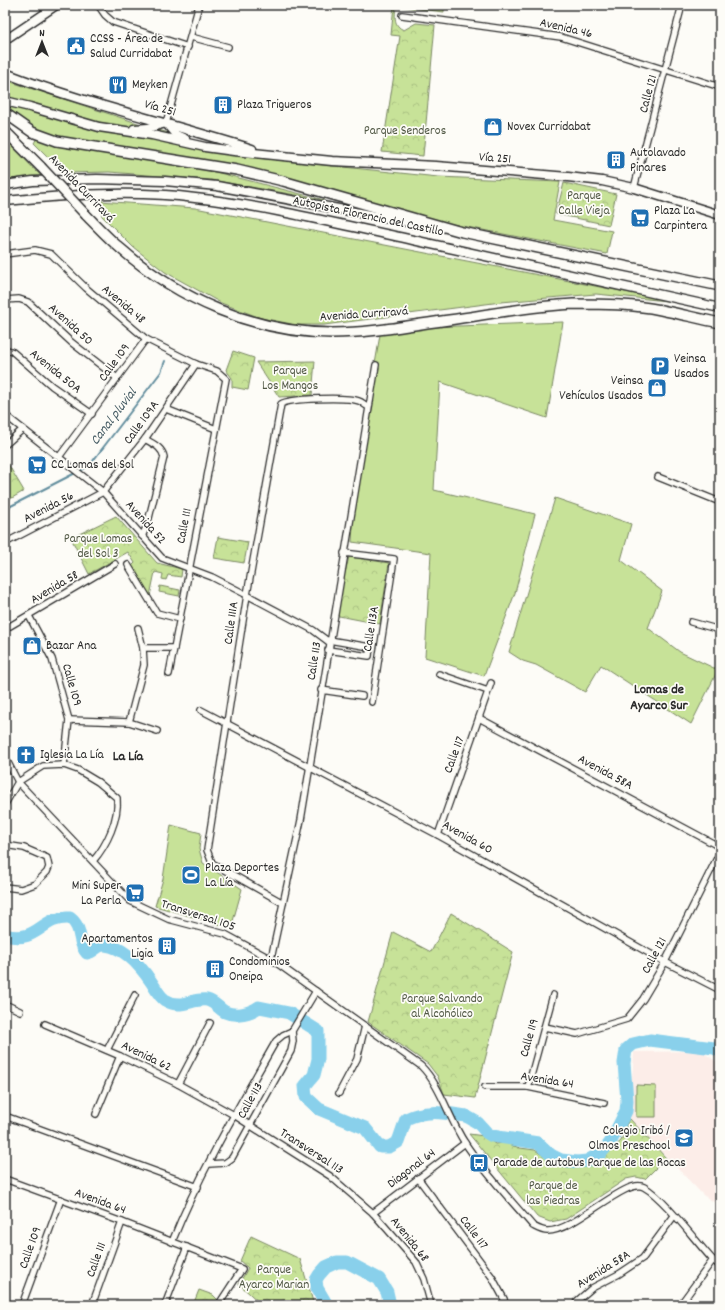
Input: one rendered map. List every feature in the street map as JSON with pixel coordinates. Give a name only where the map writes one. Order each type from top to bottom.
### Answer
[{"type":"highway","name":"Avenida Curriravá","points":[[7,115],[32,132],[57,141],[237,170],[283,180],[462,232]]},
{"type":"highway","name":"Avenida Curriravá","points":[[5,131],[120,249],[158,277],[205,304],[253,322],[291,331],[332,333],[450,320],[514,309],[572,304],[625,305],[660,310],[720,323]]},
{"type":"highway","name":"Autopista Florencio del Castillo","points":[[462,232],[720,286]]},
{"type":"main road","name":"Vía 251","points":[[5,73],[89,102],[166,123],[264,153]]},
{"type":"main road","name":"Vía 251","points":[[5,101],[99,127],[152,135],[205,147],[332,161],[436,166],[568,177],[634,188],[720,215]]},
{"type":"main road","points":[[114,130],[148,128],[166,123],[176,135],[205,147]]},
{"type":"main road","name":"Autopista Florencio del Castillo","points":[[5,185],[33,181],[97,179],[165,181],[217,186],[462,232]]},
{"type":"main road","name":"Autopista Florencio del Castillo","points":[[5,201],[36,198],[150,195],[194,197],[238,204],[567,272],[720,308]]},
{"type":"street","points":[[5,40],[58,5]]},
{"type":"street","points":[[98,5],[105,15],[113,22],[188,47]]},
{"type":"street","points":[[166,123],[199,5]]},
{"type":"street","name":"Calle 121","points":[[634,188],[667,70],[682,5]]},
{"type":"street","name":"Avenida 46","points":[[402,15],[561,37],[720,87]]},
{"type":"street","points":[[191,37],[228,47]]},
{"type":"street","name":"Avenida 48","points":[[5,254],[35,250],[51,254],[91,293],[146,339],[196,364],[223,374],[227,383]]},
{"type":"street","name":"Avenida 50","points":[[5,300],[19,298],[28,302],[71,342],[117,378]]},
{"type":"street","name":"Calle 109","points":[[59,457],[146,339]]},
{"type":"street","name":"Avenida 50A","points":[[5,349],[13,352],[52,386],[92,414]]},
{"type":"street","name":"Calle 109A","points":[[103,492],[145,439],[196,364]]},
{"type":"street","name":"Calle 113","points":[[271,959],[301,820],[308,768],[376,365]]},
{"type":"street","name":"Calle 111","points":[[169,674],[180,620],[188,569],[216,429],[227,383]]},
{"type":"street","name":"Calle 111A","points":[[284,903],[212,864],[207,850],[228,725],[247,595],[281,404],[294,399],[348,399],[359,401],[368,406]]},
{"type":"street","points":[[166,409],[216,429]]},
{"type":"street","name":"Avenida 52","points":[[5,415],[103,492],[162,558],[212,577],[313,630],[329,641]]},
{"type":"street","points":[[5,445],[23,429]]},
{"type":"street","points":[[142,536],[147,526],[164,457],[163,451],[159,447],[145,439]]},
{"type":"street","points":[[658,477],[720,502]]},
{"type":"street","name":"Avenida 56","points":[[5,543],[103,492]]},
{"type":"street","name":"Calle 113A","points":[[344,553],[394,559],[372,702]]},
{"type":"street","name":"Avenida 58","points":[[5,629],[115,564]]},
{"type":"street","points":[[128,565],[156,613],[180,620]]},
{"type":"street","name":"Calle 109","points":[[29,616],[52,659],[69,720],[64,765]]},
{"type":"street","points":[[691,622],[720,630]]},
{"type":"street","points":[[129,722],[144,665],[143,648],[138,628]]},
{"type":"street","points":[[328,650],[369,656],[370,647],[329,641]]},
{"type":"street","points":[[143,648],[174,648]]},
{"type":"street","points":[[439,674],[488,691]]},
{"type":"street","name":"Calle 117","points":[[438,835],[491,683]]},
{"type":"street","points":[[321,690],[362,696]]},
{"type":"street","name":"Avenida 60","points":[[201,710],[308,768],[438,835],[665,962],[720,990]]},
{"type":"street","name":"Avenida 58A","points":[[480,718],[720,847]]},
{"type":"street","points":[[69,720],[129,722],[158,731]]},
{"type":"street","name":"Transversal 105","points":[[5,757],[18,782],[130,901],[137,906],[175,922],[225,934],[271,959],[421,1066],[432,1078],[451,1120],[465,1144],[533,1226],[540,1230],[547,1231],[562,1228],[606,1203],[623,1190],[634,1185],[643,1186],[674,1216]]},
{"type":"street","points":[[5,804],[18,782],[43,766],[64,765],[78,770],[98,782],[117,798],[118,805],[111,830],[102,850],[93,861]]},
{"type":"street","points":[[5,845],[24,848],[47,858],[49,867],[47,872],[35,884],[21,889],[5,887]]},
{"type":"street","name":"Calle 121","points":[[545,1027],[577,1034],[627,1019],[643,999],[665,962],[720,852]]},
{"type":"street","name":"Calle 113","points":[[172,1242],[185,1210],[234,1115],[276,1041],[293,1028],[316,991]]},
{"type":"street","points":[[107,1050],[135,995]]},
{"type":"street","name":"Calle 119","points":[[528,1087],[553,995]]},
{"type":"street","points":[[5,1004],[20,1011]]},
{"type":"street","points":[[178,1084],[210,1023]]},
{"type":"street","name":"Avenida 62","points":[[45,1024],[120,1056],[178,1084],[234,1115]]},
{"type":"street","points":[[340,1093],[357,1058],[365,1026]]},
{"type":"street","name":"Calle 113","points":[[209,1164],[226,1163],[232,1158],[291,1051],[293,1028]]},
{"type":"street","points":[[96,1114],[120,1056]]},
{"type":"street","name":"Avenida 64","points":[[485,1087],[528,1087],[604,1103]]},
{"type":"street","name":"Transversal 113","points":[[234,1115],[330,1176],[373,1213]]},
{"type":"street","points":[[5,1116],[198,1187]]},
{"type":"street","name":"Diagonal 64","points":[[373,1213],[465,1144]]},
{"type":"street","name":"Calle 117","points":[[418,1178],[492,1276],[504,1299],[505,1305]]},
{"type":"street","name":"Avenida 64","points":[[5,1179],[122,1222],[242,1269],[221,1301]]},
{"type":"street","name":"Calle 109","points":[[22,1305],[61,1200]]},
{"type":"street","name":"Avenida 68","points":[[373,1213],[416,1262],[424,1279],[431,1305]]},
{"type":"street","points":[[674,1216],[720,1266]]},
{"type":"street","name":"Avenida 58A","points":[[575,1305],[577,1301],[592,1288],[619,1274],[643,1258],[674,1216]]},
{"type":"street","name":"Calle 111","points":[[92,1305],[122,1222]]},
{"type":"street","points":[[165,1305],[187,1248]]},
{"type":"street","points":[[680,1305],[713,1260]]},
{"type":"shaded area","name":"Colegio Iribó / Olmos Preschool","points":[[701,1051],[720,1064],[720,1206],[703,1195],[629,1118],[634,1052]]},
{"type":"green space","name":"Parque Senderos","points":[[394,5],[444,5],[444,12],[396,6],[396,23],[404,30],[416,23],[435,25],[423,156],[382,152],[400,36],[391,35]]},
{"type":"green space","points":[[5,80],[202,144],[258,158],[438,177],[560,182],[553,220],[612,231],[607,254],[441,222],[264,172],[64,139],[38,131],[5,109]]},
{"type":"green space","points":[[37,138],[204,169],[324,200],[211,180],[109,172],[64,173],[34,143]]},
{"type":"green space","points":[[5,140],[9,143],[42,177],[5,179]]},
{"type":"green space","name":"Parque Calle Vieja","points":[[564,183],[616,194],[609,225],[556,214]]},
{"type":"green space","points":[[100,201],[195,208],[677,302],[596,294],[501,302],[324,325],[297,325],[261,318],[221,303],[165,272],[133,247],[102,216]]},
{"type":"green space","points":[[563,322],[547,418],[440,382],[434,490],[535,514],[515,593],[484,676],[425,657],[431,553],[352,542],[356,475],[381,329]]},
{"type":"green space","points":[[233,351],[254,358],[248,390],[232,387],[232,378],[226,370]]},
{"type":"green space","name":"Parque Los Mangos","points":[[315,361],[312,395],[279,397],[256,362]]},
{"type":"green space","points":[[5,459],[24,491],[5,502]]},
{"type":"green space","points":[[555,498],[631,524],[621,560],[662,591],[648,628],[680,652],[718,670],[691,724],[601,665],[585,692],[536,665],[523,661],[509,652]]},
{"type":"green space","name":"Parque Lomas del Sol 3","points":[[116,516],[157,563],[182,569],[181,577],[168,575],[166,580],[162,579],[163,574],[155,572],[150,596],[132,566],[135,563],[128,552],[89,574],[71,538]]},
{"type":"green space","points":[[218,537],[248,542],[244,563],[214,558]]},
{"type":"green space","points":[[349,557],[389,563],[380,624],[334,615]]},
{"type":"green space","points":[[160,586],[180,590],[179,596],[159,592]]},
{"type":"green space","name":"Plaza Deportes La Lía","points":[[171,825],[201,833],[199,849],[203,863],[242,889],[231,928],[155,906],[163,879]]},
{"type":"green space","name":"Parque Salvando al Alcohólico","points":[[451,913],[513,952],[475,1098],[444,1094],[438,1077],[428,1064],[368,1022],[393,932],[431,952]]},
{"type":"green space","points":[[636,1085],[656,1086],[656,1117],[636,1117]]},
{"type":"green space","name":"Parque de las Piedras","points":[[629,1118],[666,1158],[645,1179],[636,1177],[626,1179],[566,1219],[550,1222],[537,1217],[469,1134],[484,1136],[495,1144],[505,1143],[520,1148],[535,1150],[563,1167],[581,1167],[605,1155],[621,1141]]},
{"type":"green space","name":"Parque Ayarco Marian","points":[[251,1236],[300,1259],[314,1305],[262,1305],[239,1284],[248,1268],[240,1261]]},
{"type":"green space","name":"Parque Ayarco Marian","points":[[199,1290],[213,1295],[223,1305],[193,1305]]},
{"type":"waterway","name":"Canal pluvial","points":[[5,509],[89,466],[161,372],[165,361]]},
{"type":"waterway","points":[[5,935],[16,937],[25,936],[33,933],[52,921],[70,918],[77,926],[82,944],[87,953],[102,945],[105,945],[126,954],[138,965],[161,996],[171,1003],[181,1004],[207,1000],[225,1012],[234,1014],[248,1013],[259,1007],[289,1013],[318,1031],[318,1059],[314,1075],[305,1086],[306,1097],[319,1109],[365,1128],[380,1147],[389,1147],[398,1142],[406,1119],[413,1116],[428,1113],[466,1116],[458,1115]]},
{"type":"waterway","points":[[466,1116],[478,1123],[487,1133],[492,1136],[538,1143],[551,1155],[561,1160],[577,1162],[587,1161],[601,1153],[610,1143],[626,1111],[627,1101],[624,1063],[626,1050],[633,1044],[650,1040],[714,1048],[720,1051]]},
{"type":"waterway","points":[[327,1305],[317,1288],[316,1280],[326,1267],[337,1262],[347,1262],[379,1279],[387,1292],[390,1305]]},
{"type":"place","name":"CCSS - Área de Salud Curridabat","points":[[76,46]]},
{"type":"place","name":"Meyken","points":[[118,85]]},
{"type":"place","name":"Plaza Trigueros","points":[[223,105]]},
{"type":"place","name":"Novex Curridabat","points":[[493,127]]},
{"type":"place","name":"Autolavado Pinares","points":[[616,160]]},
{"type":"place","name":"Plaza La Carpintera","points":[[640,218]]},
{"type":"place","name":"Veinsa Usados","points":[[660,366]]},
{"type":"place","name":"Veinsa Vehículos Usados","points":[[657,388]]},
{"type":"place","name":"CC Lomas del Sol","points":[[37,465]]},
{"type":"place","name":"Bazar Ana","points":[[32,646]]},
{"type":"place","name":"Iglesia La Lía","points":[[26,755]]},
{"type":"place","name":"Plaza Deportes La Lía","points":[[191,875]]},
{"type":"place","name":"Mini Super La Perla","points":[[135,893]]},
{"type":"place","name":"Apartamentos Ligia","points":[[167,946]]},
{"type":"place","name":"Condominios Oneipa","points":[[215,969]]},
{"type":"place","name":"Colegio Iribó / Olmos Preschool","points":[[684,1138]]},
{"type":"place","name":"Parade de autobus Parque de las Rocas","points":[[479,1163]]},
{"type":"district","name":"Lomas de Ayarco Sur","points":[[659,698]]},
{"type":"district","name":"La Lía","points":[[128,757]]}]
